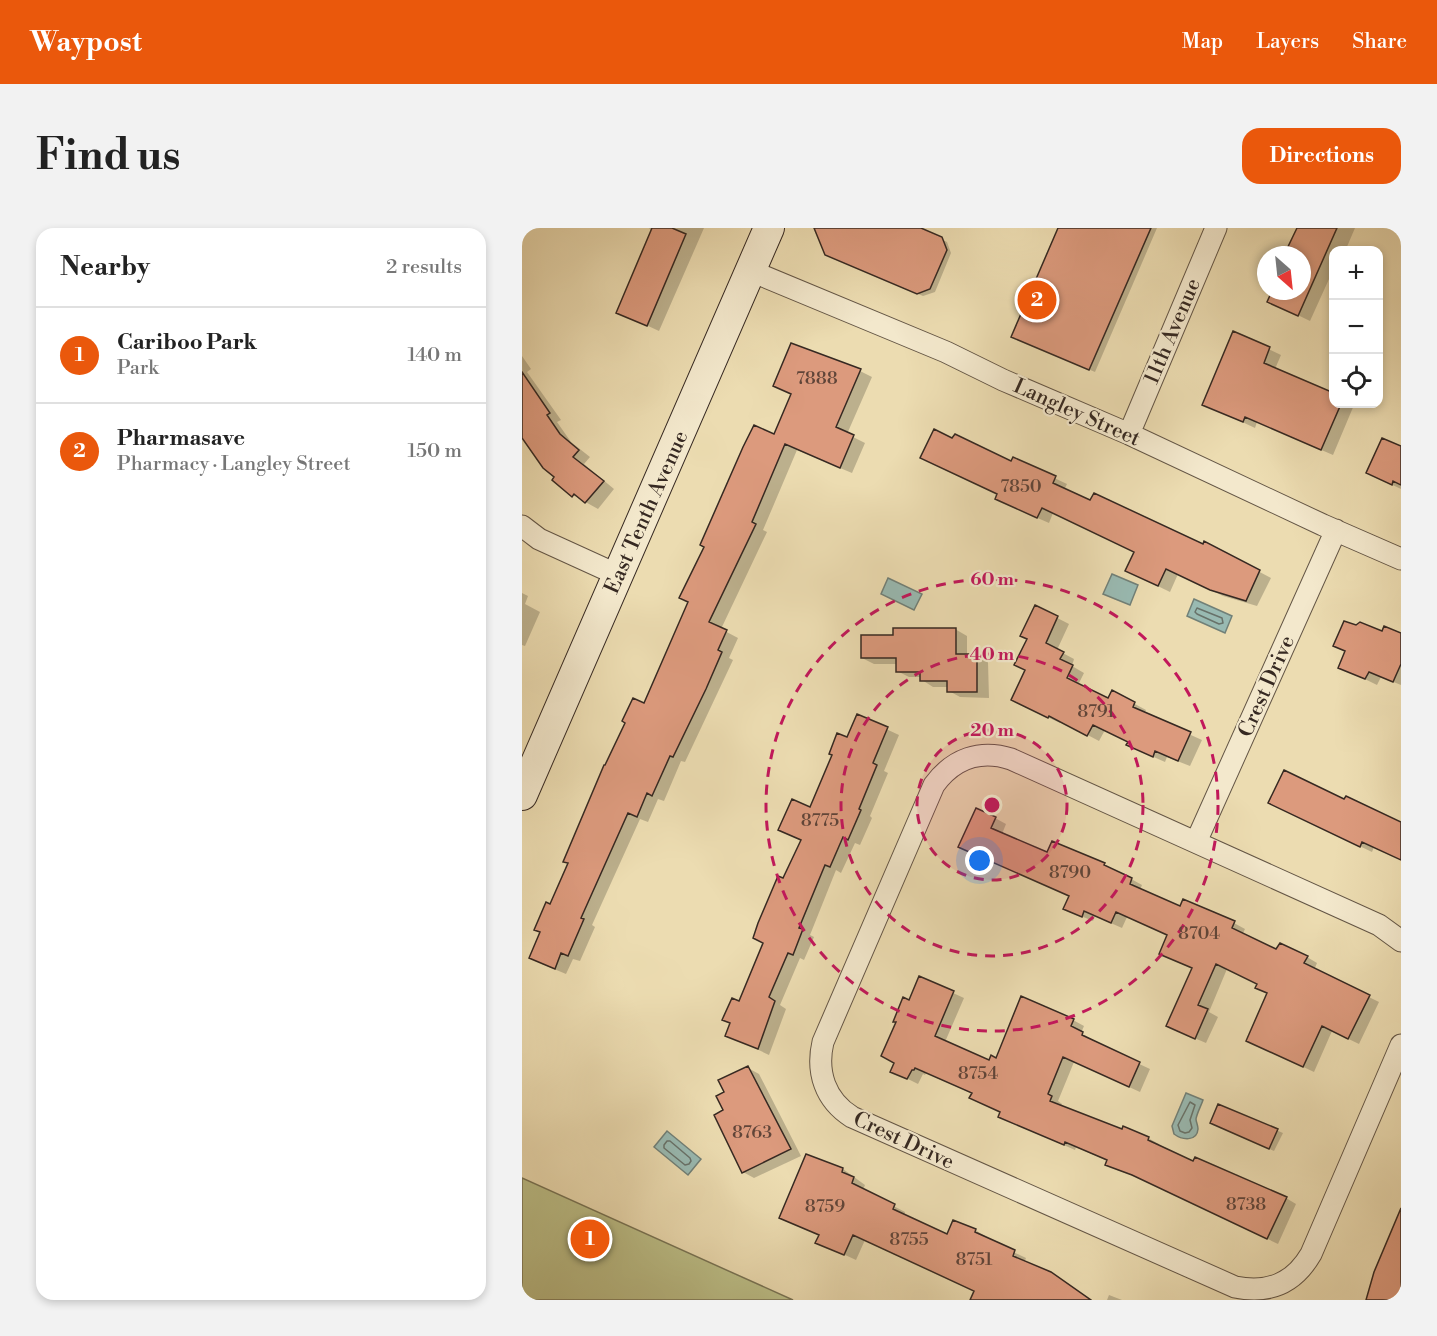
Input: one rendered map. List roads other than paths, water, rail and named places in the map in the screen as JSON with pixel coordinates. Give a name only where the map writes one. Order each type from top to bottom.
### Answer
[{"type":"main road","name":"East Tenth Avenue","points":[[522,795],[769,228]]},
{"type":"street","name":"11th Avenue","points":[[1129,434],[1216,228]]},
{"type":"street","name":"Langley Street","points":[[751,270],[946,352],[1401,560]]},
{"type":"street","points":[[522,526],[539,539],[618,575]]},
{"type":"street","name":"Crest Drive","points":[[1196,842],[1336,530]]},
{"type":"street","name":"Crest Drive","points":[[1401,941],[1379,925],[1011,759],[987,754],[975,756],[954,765],[934,785],[823,1042],[820,1062],[822,1077],[828,1093],[844,1112],[858,1120],[1236,1287],[1260,1290],[1280,1284],[1291,1277],[1302,1268],[1311,1254],[1401,1045]]},
{"type":"water","points":[[1112,574],[1138,585],[1130,605],[1103,594]]},
{"type":"water","points":[[888,578],[922,594],[914,610],[881,594]]},
{"type":"water","points":[[1194,599],[1232,616],[1225,633],[1187,616]]},
{"type":"water","points":[[1186,1093],[1203,1100],[1196,1119],[1197,1133],[1189,1139],[1174,1134],[1172,1126]]},
{"type":"water","points":[[667,1131],[701,1159],[688,1175],[654,1147]]},
{"type":"place","name":"Pharmasave","points":[[1037,300]]},
{"type":"place","name":"Cariboo Park","points":[[590,1239]]}]
